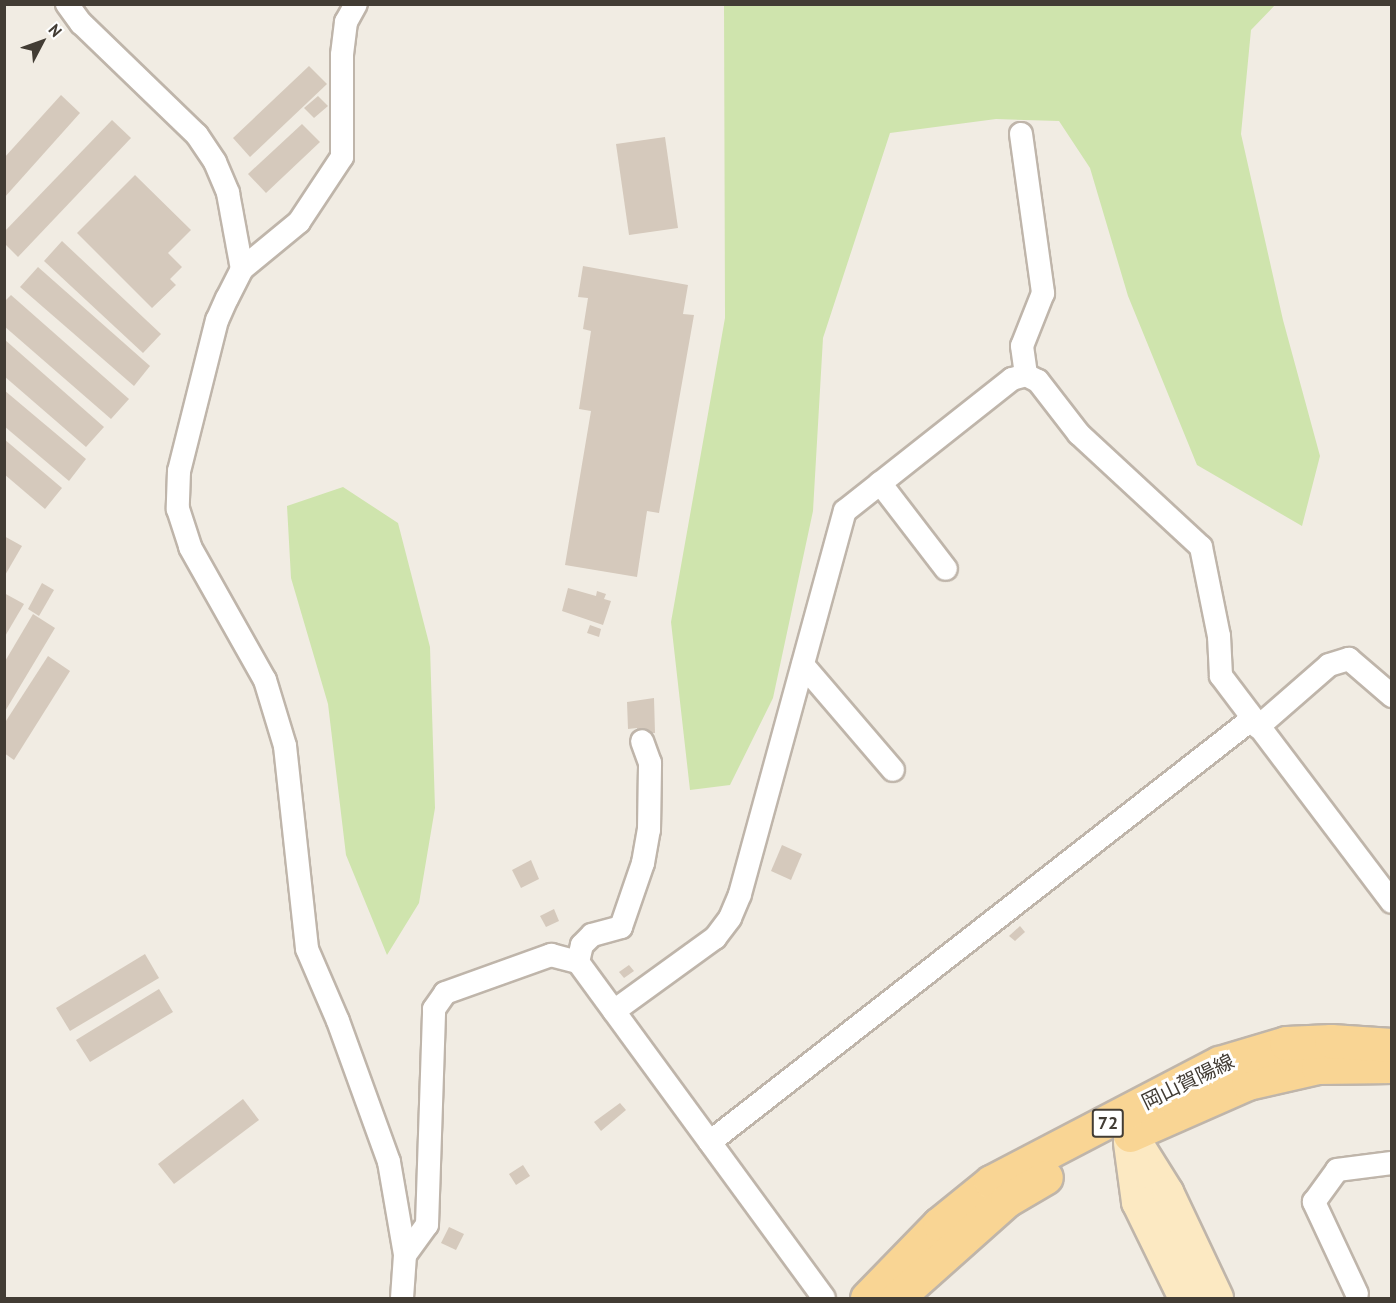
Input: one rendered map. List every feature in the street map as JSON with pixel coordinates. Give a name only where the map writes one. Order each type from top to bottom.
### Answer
[{"type":"main road","name":"岡山賀陽線","points":[[897,1299],[1007,1200],[1125,1126],[1218,1063],[1286,1043],[1330,1041],[1392,1045]]},
{"type":"main road","name":"岡山賀陽線","points":[[867,1299],[939,1224],[991,1182],[1125,1126],[1248,1083],[1318,1067],[1392,1066]]},
{"type":"street","points":[[67,4],[81,23],[197,135],[215,162],[228,193],[242,269]]},
{"type":"street","points":[[356,4],[346,22],[342,55],[342,158],[299,222],[242,269],[217,320],[179,471],[178,510],[190,547],[265,680],[285,746],[307,949],[338,1021],[388,1162],[405,1255],[402,1299]]},
{"type":"street","points":[[1021,134],[1043,293],[1022,346],[1026,375]]},
{"type":"street","points":[[614,1011],[715,938],[730,918],[740,894],[845,511],[1012,379],[1026,375],[1038,381],[1079,435],[1201,547],[1219,636],[1221,676],[1392,902]]},
{"type":"street","points":[[880,483],[946,569]]},
{"type":"street","points":[[710,1142],[1329,665],[1349,659],[1392,696]]},
{"type":"street","points":[[803,665],[893,770]]},
{"type":"street","points":[[578,962],[582,945],[592,935],[621,927],[643,862],[649,830],[650,763],[642,741]]},
{"type":"street","points":[[405,1255],[427,1224],[434,1009],[445,993],[551,955],[578,962],[824,1299]]},
{"type":"street","points":[[1125,1126],[1138,1202],[1185,1299]]},
{"type":"street","points":[[1125,1126],[1167,1192],[1217,1299]]},
{"type":"street","points":[[1357,1294],[1314,1202],[1337,1170],[1392,1163]]},
{"type":"green space","points":[[724,5],[1275,5],[1251,30],[1241,134],[1283,320],[1320,456],[1302,526],[1197,465],[1128,296],[1090,168],[1059,121],[996,119],[890,133],[823,338],[813,511],[773,698],[730,785],[690,790],[671,622],[725,318]]},
{"type":"green space","points":[[343,487],[398,523],[430,647],[435,808],[419,903],[387,955],[346,855],[328,704],[291,578],[287,506]]},
{"type":"building","points":[[309,66],[327,84],[250,157],[233,138]]},
{"type":"building","points":[[61,95],[80,113],[4,198],[4,158]]},
{"type":"building","points":[[318,96],[328,106],[314,118],[304,108]]},
{"type":"building","points":[[112,120],[131,138],[18,257],[4,243],[4,232]]},
{"type":"building","points":[[302,124],[320,142],[266,193],[248,174]]},
{"type":"building","points":[[665,137],[678,228],[629,235],[616,144]]},
{"type":"building","points":[[135,175],[191,230],[168,253],[182,267],[170,279],[176,285],[152,308],[77,233]]},
{"type":"building","points":[[62,241],[161,334],[143,353],[44,261]]},
{"type":"building","points":[[583,266],[688,285],[683,314],[694,315],[659,513],[647,511],[637,577],[565,565],[591,411],[579,409],[591,331],[583,329],[588,298],[578,297]]},
{"type":"building","points":[[38,267],[150,366],[134,386],[20,287]]},
{"type":"building","points":[[11,295],[129,399],[111,419],[4,326],[4,302]]},
{"type":"building","points":[[4,339],[104,427],[86,447],[4,376]]},
{"type":"building","points":[[4,390],[86,459],[69,481],[4,426]]},
{"type":"building","points":[[4,439],[62,488],[45,509],[4,474]]},
{"type":"building","points":[[4,536],[22,546],[4,577]]},
{"type":"building","points":[[42,583],[54,590],[39,616],[28,609]]},
{"type":"building","points":[[568,588],[596,596],[597,591],[606,594],[604,599],[611,601],[603,625],[562,611]]},
{"type":"building","points":[[4,593],[24,604],[4,638]]},
{"type":"building","points":[[33,614],[55,628],[4,713],[4,663]]},
{"type":"building","points":[[590,625],[601,629],[599,637],[587,633]]},
{"type":"building","points":[[48,656],[70,671],[14,760],[4,753],[4,724]]},
{"type":"building","points":[[654,698],[655,733],[637,733],[637,728],[628,729],[627,702]]},
{"type":"building","points":[[782,845],[802,854],[791,880],[771,871]]},
{"type":"building","points":[[531,860],[539,879],[521,888],[512,870]]},
{"type":"building","points":[[554,909],[559,921],[546,927],[540,916]]},
{"type":"building","points":[[1020,926],[1025,932],[1015,941],[1009,936]]},
{"type":"building","points":[[145,954],[159,978],[70,1031],[56,1008]]},
{"type":"building","points":[[629,965],[634,971],[624,978],[619,972]]},
{"type":"building","points":[[159,989],[173,1012],[90,1062],[76,1040]]},
{"type":"building","points":[[243,1099],[259,1120],[174,1184],[158,1164]]},
{"type":"building","points":[[620,1103],[626,1110],[601,1131],[594,1122]]},
{"type":"building","points":[[523,1165],[530,1176],[516,1185],[509,1174]]},
{"type":"building","points":[[449,1227],[464,1234],[456,1250],[441,1243]]}]
